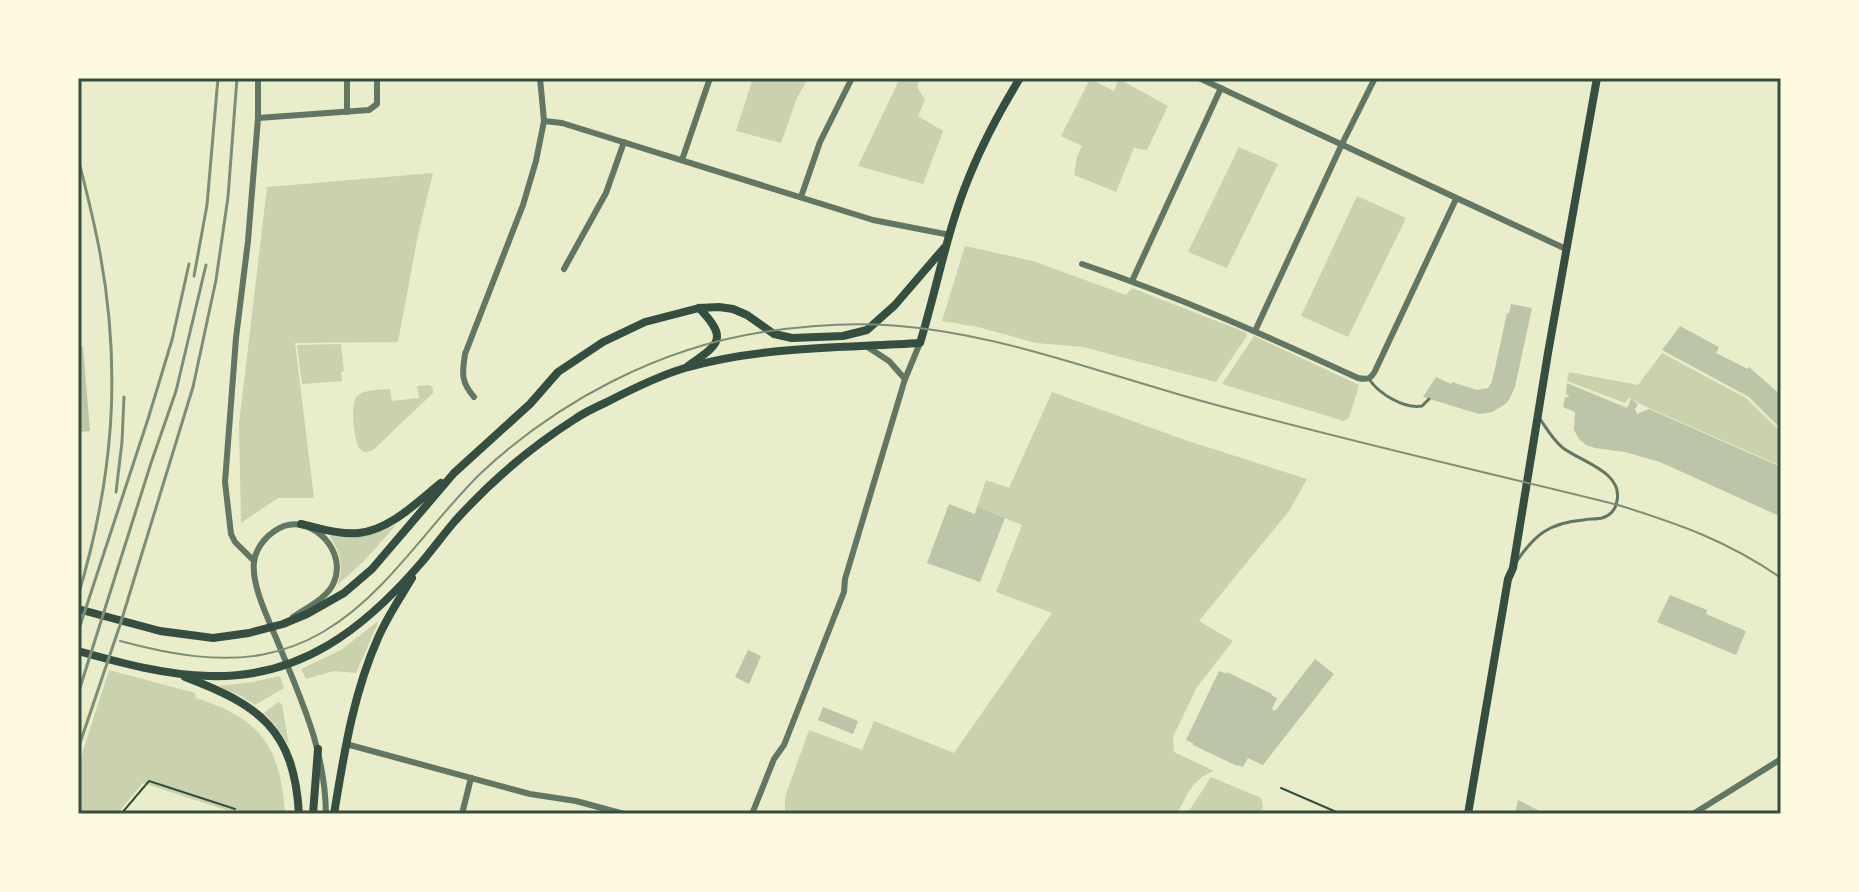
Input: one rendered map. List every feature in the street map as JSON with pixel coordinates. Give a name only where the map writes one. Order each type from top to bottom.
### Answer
[{"type":"main road","points":[[177,674],[242,675],[277,669],[344,636],[419,565],[487,488],[522,458],[576,418],[634,388],[684,368],[737,356],[920,343],[968,178],[1020,78]]},
{"type":"main road","points":[[1468,814],[1597,78]]},
{"type":"main road","points":[[301,524],[345,533],[363,532],[386,524],[454,473],[530,404],[558,372],[603,342],[645,322],[699,308],[719,307],[733,309],[774,334],[792,338],[843,336],[867,330],[895,305],[949,240]]},
{"type":"main road","points":[[684,368],[716,344],[718,333],[714,324],[699,308]]},
{"type":"main road","points":[[78,609],[160,631],[213,638],[283,624],[344,593],[372,569],[454,473]]},
{"type":"main road","points":[[334,814],[353,705],[378,636],[419,565]]},
{"type":"main road","points":[[78,651],[177,674],[240,700],[266,722],[279,739],[288,757],[299,801],[299,814]]},
{"type":"main road","points":[[313,814],[318,749]]},
{"type":"street","points":[[254,561],[231,534],[225,482],[236,338],[248,241],[258,118],[258,78]]},
{"type":"street","points":[[347,78],[347,112]]},
{"type":"street","points":[[258,118],[374,108],[378,98],[377,78]]},
{"type":"street","points":[[474,397],[464,386],[462,369],[465,354],[523,205],[536,161],[544,121],[540,78]]},
{"type":"street","points":[[682,160],[710,78]]},
{"type":"street","points":[[801,197],[820,142],[852,78]]},
{"type":"street","points":[[1199,78],[1566,249]]},
{"type":"street","points":[[1255,331],[1375,78]]},
{"type":"street","points":[[1132,281],[1221,88]]},
{"type":"street","points":[[544,121],[562,123],[873,220],[949,240]]},
{"type":"street","points":[[564,269],[606,193],[624,142]]},
{"type":"street","points":[[1082,264],[1255,331],[1358,378],[1369,379],[1456,199]]},
{"type":"street","points":[[752,814],[774,759],[784,745],[844,592],[845,579],[905,379],[920,343]]},
{"type":"street","points":[[866,346],[889,361],[905,379]]},
{"type":"street","points":[[283,624],[323,596],[336,577],[336,559],[328,542],[301,524],[289,525],[271,533],[260,546],[254,561],[255,580],[318,749],[324,773],[326,814]]},
{"type":"street","points":[[346,744],[530,794],[576,801],[624,814]]},
{"type":"street","points":[[1693,814],[1781,759]]},
{"type":"street","points":[[462,814],[471,778]]},
{"type":"lane","points":[[1369,379],[1381,392],[1410,406],[1422,406],[1429,399]]},
{"type":"lane","points":[[1513,568],[1528,544],[1554,525],[1609,516],[1618,493],[1614,481],[1606,474],[1558,444],[1538,415]]},
{"type":"path","points":[[121,814],[149,781],[235,809]]},
{"type":"path","points":[[1281,788],[1341,814]]},
{"type":"green space","points":[[753,78],[808,78],[797,98],[781,143],[736,131]]},
{"type":"green space","points":[[900,78],[920,78],[917,87],[925,100],[918,116],[943,131],[923,184],[858,166]]},
{"type":"green space","points":[[1090,79],[1114,91],[1119,79],[1168,106],[1147,150],[1134,148],[1116,192],[1074,175],[1082,146],[1061,136]]},
{"type":"green space","points":[[1239,147],[1278,164],[1227,268],[1188,252]]},
{"type":"green space","points":[[433,173],[398,342],[295,343],[314,498],[278,498],[241,523],[239,424],[267,187]]},
{"type":"green space","points":[[1357,196],[1406,218],[1348,337],[1301,316]]},
{"type":"green space","points":[[965,246],[1033,261],[1126,295],[1132,288],[1245,332],[1247,336],[1216,382],[1083,347],[1036,343],[942,321]]},
{"type":"green space","points":[[1254,336],[1359,385],[1349,418],[1344,421],[1222,384]]},
{"type":"green space","points":[[341,344],[342,381],[302,384],[297,345]]},
{"type":"green space","points":[[1662,353],[1746,398],[1781,432],[1781,466],[1629,398],[1625,403],[1567,381],[1569,372],[1638,385]]},
{"type":"green space","points":[[430,385],[433,393],[372,451],[364,452],[359,448],[354,421],[357,396],[369,391],[390,389],[392,401],[419,398],[417,386]]},
{"type":"green space","points":[[1052,392],[1185,440],[1307,479],[1289,511],[1199,621],[1233,641],[1197,687],[1173,737],[1174,752],[1214,771],[1195,783],[1177,814],[785,814],[785,797],[809,730],[862,750],[874,721],[954,753],[1052,613],[996,592],[1022,525],[977,507],[986,480],[1009,488]]},
{"type":"green space","points":[[396,525],[363,562],[337,585],[341,572],[340,560],[331,535],[364,536]]},
{"type":"green space","points":[[377,622],[356,673],[334,671],[306,679],[301,669],[341,650]]},
{"type":"green space","points":[[109,670],[195,693],[196,698],[236,715],[251,726],[272,753],[283,791],[285,814],[235,813],[143,783],[117,814],[78,814],[78,766]]},
{"type":"green space","points":[[280,676],[284,688],[255,705],[218,686],[253,682]]},
{"type":"green space","points":[[278,702],[282,704],[289,745],[264,713]]},
{"type":"green space","points":[[1211,777],[1261,798],[1261,814],[1187,814]]},
{"type":"building","points":[[1511,304],[1532,308],[1515,387],[1509,400],[1492,412],[1479,414],[1423,397],[1436,377],[1477,390],[1488,388]]},
{"type":"building","points":[[1680,326],[1719,347],[1716,353],[1749,367],[1781,395],[1781,429],[1749,397],[1662,350]]},
{"type":"building","points":[[78,347],[83,347],[90,431],[78,432]]},
{"type":"building","points":[[1567,383],[1627,408],[1631,399],[1638,404],[1635,409],[1637,414],[1649,409],[1781,467],[1781,506],[1777,515],[1660,462],[1586,445],[1574,430],[1575,412],[1563,407],[1565,396],[1567,398],[1569,395],[1566,394]]},
{"type":"building","points":[[949,504],[975,514],[977,507],[1005,518],[980,582],[927,563]]},
{"type":"building","points":[[1670,595],[1746,631],[1736,655],[1657,622]]},
{"type":"building","points":[[748,650],[761,656],[749,684],[735,677]]},
{"type":"building","points":[[1315,659],[1334,674],[1263,765],[1248,758],[1243,767],[1237,766],[1186,740],[1219,671],[1272,694],[1277,698],[1272,709],[1275,711]]},
{"type":"building","points":[[823,707],[858,721],[853,734],[818,720]]},
{"type":"building","points":[[1518,800],[1546,814],[1515,814]]},
{"type":"tram line","points":[[120,641],[195,656],[229,658],[262,655],[293,646],[323,632],[353,611],[396,570],[481,473],[511,447],[577,401],[648,365],[686,351],[763,332],[841,324],[919,328],[995,342],[1270,419],[1618,505],[1702,535],[1742,554],[1781,578]]},
{"type":"railway","points":[[194,276],[207,205],[218,78]]},
{"type":"railway","points":[[78,749],[120,625],[193,387],[216,280],[228,197],[237,78]]},
{"type":"railway","points":[[78,158],[98,241],[107,297],[112,384],[106,468],[90,553],[78,596]]},
{"type":"railway","points":[[78,632],[172,340],[189,264]]},
{"type":"railway","points":[[78,694],[176,391],[206,265]]},
{"type":"railway","points":[[116,492],[124,397]]}]
